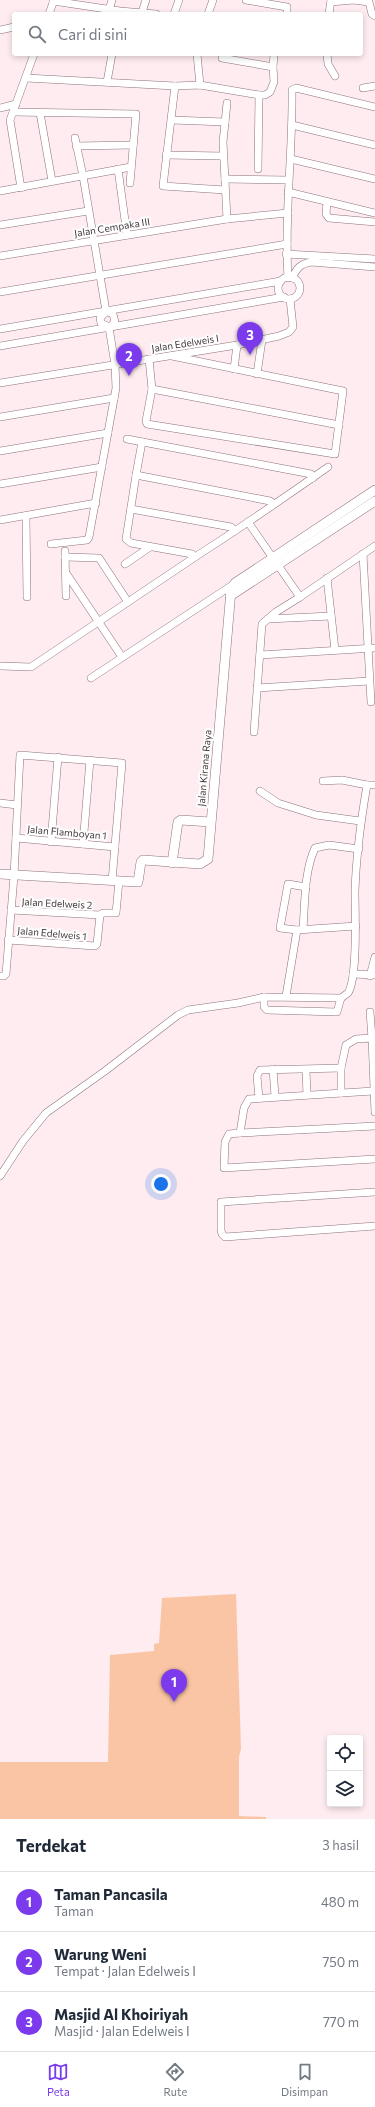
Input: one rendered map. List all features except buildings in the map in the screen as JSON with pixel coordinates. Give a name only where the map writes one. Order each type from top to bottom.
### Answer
[{"type":"street","points":[[50,12],[53,0],[116,12]]},
{"type":"street","points":[[109,10],[112,0]]},
{"type":"street","points":[[142,12],[146,0]]},
{"type":"street","points":[[175,12],[179,0]]},
{"type":"street","points":[[209,12],[213,0]]},
{"type":"street","points":[[246,0],[287,7],[287,12]]},
{"type":"street","points":[[329,12],[331,1],[353,0],[368,2],[372,14],[375,16]]},
{"type":"street","points":[[0,30],[12,27]]},
{"type":"street","points":[[21,188],[10,124],[33,56]]},
{"type":"street","points":[[106,82],[112,56]]},
{"type":"street","points":[[197,56],[200,85]]},
{"type":"street","points":[[26,78],[176,86],[200,85],[265,95],[270,92],[274,82],[274,56]]},
{"type":"street","points":[[327,56],[328,64],[335,76]]},
{"type":"street","points":[[222,58],[273,67]]},
{"type":"street","points":[[176,86],[166,155],[164,187],[225,190]]},
{"type":"street","points":[[363,88],[375,86]]},
{"type":"street","points":[[287,279],[286,254],[288,180],[291,159],[292,90],[294,88],[332,95],[375,107]]},
{"type":"street","points":[[258,169],[259,95]]},
{"type":"street","points":[[226,103],[223,156],[227,219]]},
{"type":"street","points":[[0,108],[16,104]]},
{"type":"street","points":[[13,112],[136,114],[130,183]]},
{"type":"street","points":[[40,113],[52,181]]},
{"type":"street","points":[[172,120],[225,122]]},
{"type":"street","points":[[292,125],[375,145]]},
{"type":"street","points":[[106,311],[83,176],[75,142],[133,145]]},
{"type":"street","points":[[166,155],[223,156]]},
{"type":"street","points":[[291,159],[375,179]]},
{"type":"street","points":[[0,191],[118,169],[131,168]]},
{"type":"street","points":[[118,169],[127,234]]},
{"type":"street","points":[[225,179],[288,180]]},
{"type":"street","points":[[288,192],[375,213]]},
{"type":"street","points":[[327,202],[326,214],[329,218],[375,222]]},
{"type":"street","points":[[0,225],[88,211]]},
{"type":"street","name":"Jalan Cempaka III","points":[[0,256],[127,234],[227,219],[288,213]]},
{"type":"street","points":[[0,292],[287,244]]},
{"type":"street","points":[[286,254],[375,259]]},
{"type":"street","points":[[287,298],[279,288],[302,264],[311,262],[375,267]]},
{"type":"street","points":[[0,329],[287,279],[299,283],[300,289],[298,295],[287,298],[0,346]]},
{"type":"street","name":"Jalan Edelweis I","points":[[0,383],[172,356],[284,335],[292,330],[287,298]]},
{"type":"street","points":[[106,311],[113,314],[115,318],[115,322],[109,327]]},
{"type":"street","points":[[106,311],[100,318],[101,323],[109,327]]},
{"type":"street","points":[[51,544],[89,539],[114,398],[115,365],[109,327]]},
{"type":"street","points":[[257,374],[262,340]]},
{"type":"street","points":[[234,369],[237,345]]},
{"type":"street","points":[[149,359],[152,389],[146,421],[149,425],[332,455],[335,453],[343,391],[172,356]]},
{"type":"street","points":[[152,389],[339,425]]},
{"type":"street","points":[[0,417],[114,398]]},
{"type":"street","points":[[0,451],[108,433]]},
{"type":"street","points":[[127,439],[311,474],[313,478]]},
{"type":"street","points":[[139,554],[126,539],[126,536],[142,442]]},
{"type":"street","points":[[0,484],[102,467]]},
{"type":"street","points":[[1,666],[31,667],[328,467]]},
{"type":"street","points":[[136,476],[270,500],[274,504]]},
{"type":"street","points":[[230,596],[375,490]]},
{"type":"street","points":[[91,678],[235,583],[275,562],[375,501]]},
{"type":"street","points":[[0,520],[96,503]]},
{"type":"street","points":[[131,509],[231,527],[235,531]]},
{"type":"street","points":[[26,516],[27,597]]},
{"type":"street","points":[[248,522],[300,597]]},
{"type":"street","points":[[131,543],[192,554],[195,557]]},
{"type":"street","points":[[254,732],[262,626],[268,619],[375,546]]},
{"type":"street","points":[[125,564],[150,547]]},
{"type":"street","points":[[66,596],[65,554],[99,558],[128,602]]},
{"type":"street","points":[[363,554],[371,648],[369,681],[371,702]]},
{"type":"street","points":[[66,573],[122,657]]},
{"type":"street","points":[[328,578],[335,650]]},
{"type":"street","name":"Jalan Kirana Raya","points":[[172,863],[178,822],[181,820],[210,822],[215,784],[230,596],[235,583]]},
{"type":"street","points":[[268,619],[331,616]]},
{"type":"street","points":[[260,655],[371,648]]},
{"type":"street","points":[[257,688],[369,681]]},
{"type":"street","name":"Jalan Edelweis 1","points":[[0,976],[4,976],[6,974],[12,910],[16,838],[16,805],[20,755],[58,757]]},
{"type":"street","points":[[51,842],[58,757],[122,764],[115,847],[116,913],[103,913],[100,915]]},
{"type":"street","points":[[83,844],[90,760]]},
{"type":"street","points":[[323,781],[342,780],[366,785],[375,785]]},
{"type":"street","points":[[264,997],[264,1007],[266,1010],[337,1012],[341,998],[350,991],[353,974],[356,926],[355,891],[360,821],[366,785]]},
{"type":"street","points":[[260,791],[278,803],[316,815],[360,821]]},
{"type":"street","points":[[0,803],[16,805]]},
{"type":"street","points":[[0,874],[14,876],[139,881],[141,862],[143,860],[172,863],[205,863],[208,859],[210,822]]},
{"type":"street","name":"Jalan Flamboyan 1","points":[[16,838],[115,847]]},
{"type":"street","points":[[286,996],[300,929],[311,857],[315,848],[329,845],[358,849]]},
{"type":"street","points":[[306,887],[288,884],[280,928],[300,929],[356,926]]},
{"type":"street","name":"Jalan Edelweis 2","points":[[12,910],[100,915]]},
{"type":"street","name":"Jalan Edelweis 1","points":[[8,940],[93,946],[97,944],[100,915]]},
{"type":"street","points":[[353,974],[373,976],[375,957]]},
{"type":"street","points":[[0,1176],[23,1141],[46,1113],[105,1071],[164,1024],[188,1010],[238,1003],[264,997],[286,996],[341,998]]},
{"type":"street","points":[[303,1011],[304,997]]},
{"type":"street","points":[[370,1012],[375,1111]]},
{"type":"street","points":[[341,1093],[342,1068],[346,1045],[356,1039],[372,1038]]},
{"type":"street","points":[[259,1098],[258,1072],[260,1070],[342,1068]]},
{"type":"street","points":[[273,1069],[275,1096]]},
{"type":"street","points":[[306,1070],[307,1094]]},
{"type":"street","points":[[240,1133],[242,1117],[247,1101],[250,1098],[373,1091]]},
{"type":"street","points":[[375,1126],[229,1134],[226,1139],[224,1168],[375,1159]]},
{"type":"street","points":[[375,1192],[221,1202],[221,1230],[226,1237],[375,1226]]},
{"type":"shaded area","points":[[236,1594],[241,1749],[239,1757],[239,1816],[266,1817],[266,1819],[0,1819],[0,1762],[108,1762],[110,1655],[154,1651],[154,1644],[159,1643],[162,1598]]},
{"type":"place","name":"Masjid Al Khoiriyah","points":[[250,355]]},
{"type":"place","name":"Warung Weni","points":[[129,376]]},
{"type":"place","name":"Taman Pancasila","points":[[174,1702]]}]
